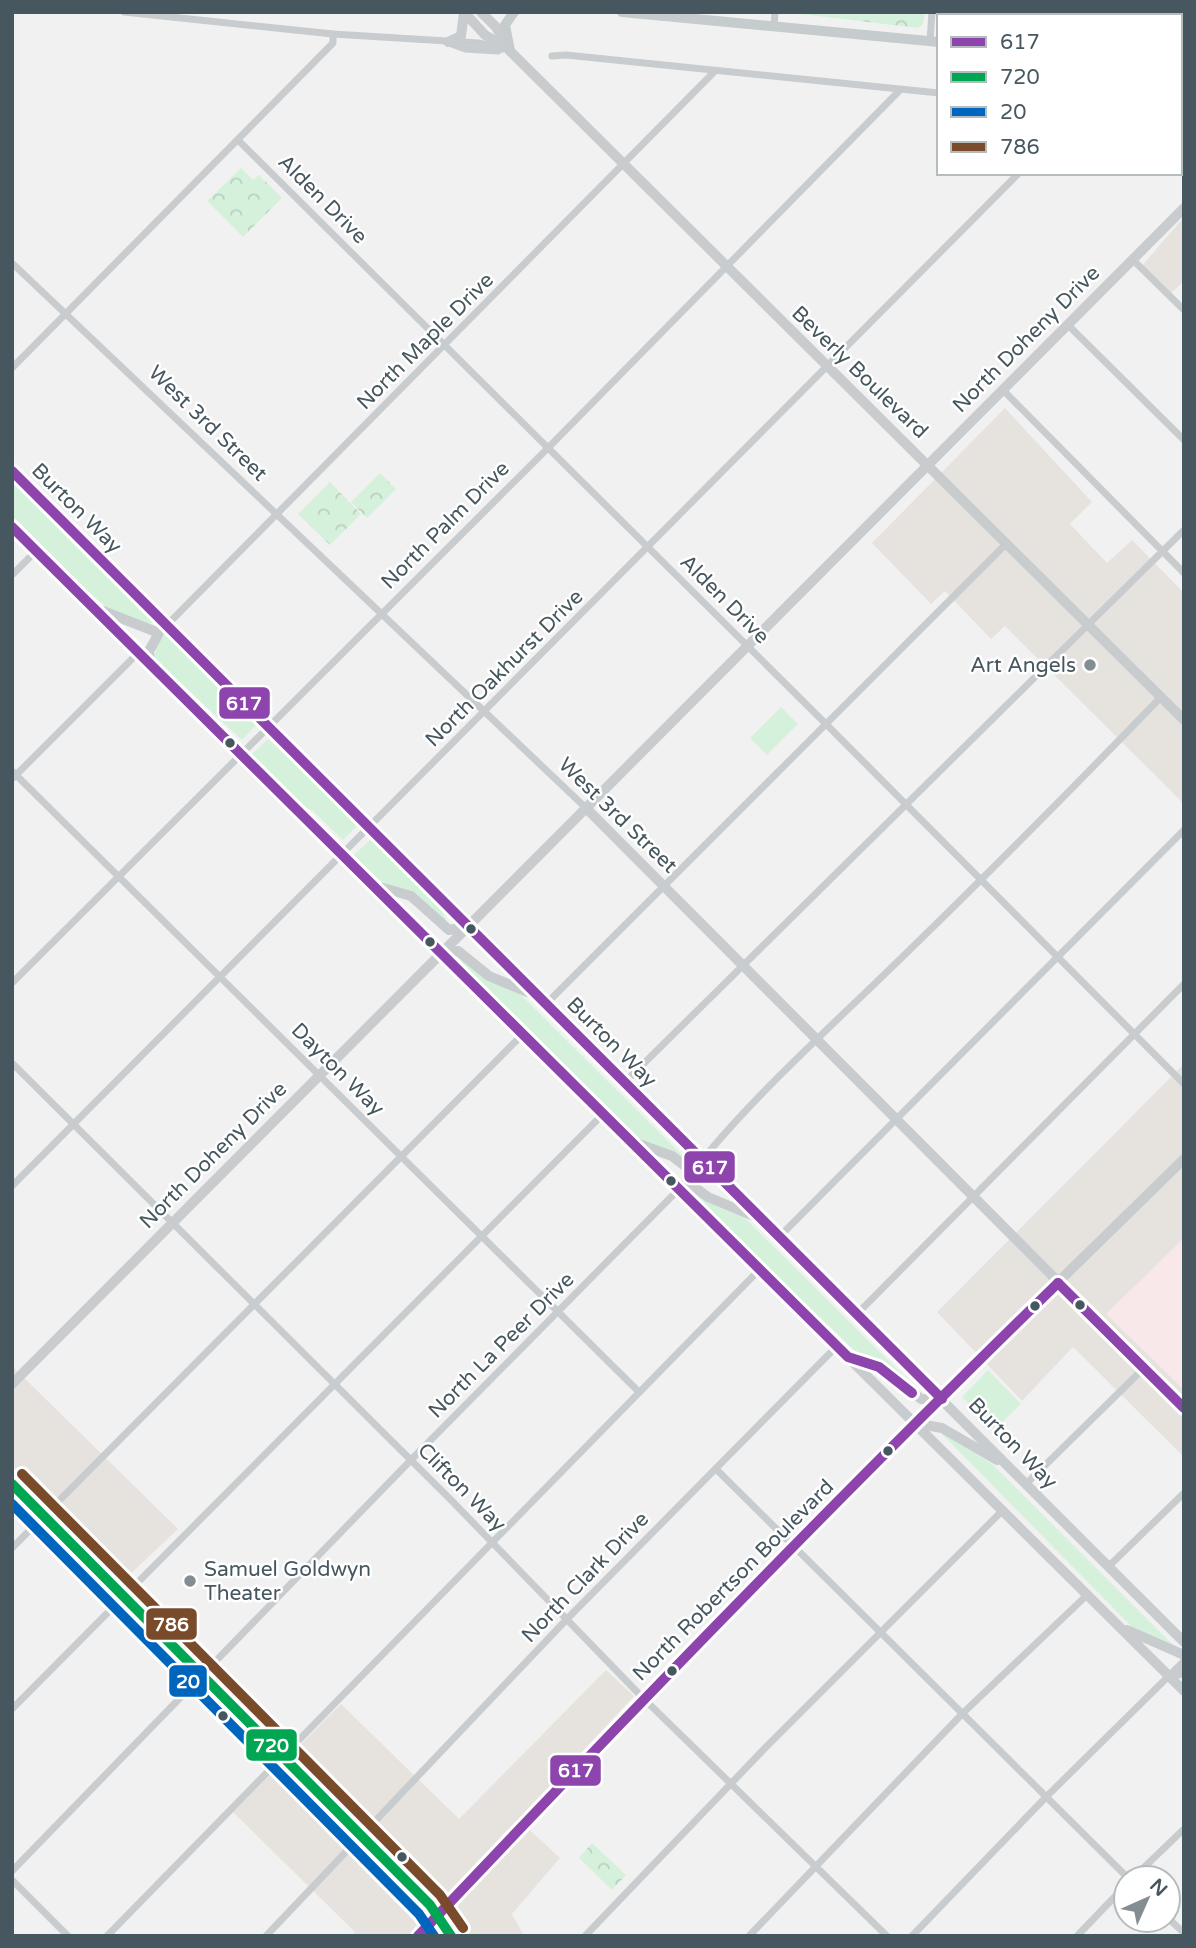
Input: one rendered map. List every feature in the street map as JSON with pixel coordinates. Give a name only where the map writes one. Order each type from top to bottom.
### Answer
[{"type":"main road","name":"Beverly Boulevard","points":[[464,12],[485,36],[510,51],[1184,720]]},
{"type":"main road","points":[[448,42],[461,36],[464,12]]},
{"type":"main road","name":"Beverly Boulevard","points":[[481,12],[496,27],[510,51]]},
{"type":"main road","points":[[510,51],[505,25],[514,12]]},
{"type":"main road","points":[[622,12],[934,41]]},
{"type":"main road","name":"North Doheny Drive","points":[[12,1384],[1184,208]]},
{"type":"main road","name":"Burton Way","points":[[12,471],[163,630],[268,727],[779,1237],[945,1395],[1006,1465],[1184,1642]]},
{"type":"main road","points":[[12,527],[1184,1691]]},
{"type":"main road","points":[[89,603],[115,618],[163,630],[149,651],[150,664]]},
{"type":"main road","name":"West 3rd Street","points":[[586,808],[1184,1408]]},
{"type":"main road","points":[[373,885],[411,897],[449,930],[468,926]]},
{"type":"main road","points":[[441,952],[458,951],[489,976],[544,1002]]},
{"type":"main road","points":[[627,1138],[672,1156],[685,1166],[702,1158]]},
{"type":"main road","name":"North Robertson Boulevard","points":[[418,1936],[643,1698],[914,1423],[1184,1159]]},
{"type":"main road","points":[[679,1189],[693,1186],[708,1197],[765,1223]]},
{"type":"main road","points":[[848,1357],[890,1373],[921,1399],[945,1395]]},
{"type":"main road","points":[[914,1423],[942,1428],[1006,1465]]},
{"type":"main road","points":[[12,1484],[438,1913],[451,1936]]},
{"type":"main road","points":[[1117,1625],[1184,1655]]},
{"type":"main road","points":[[1169,1676],[1184,1672]]},
{"type":"street","points":[[124,12],[333,34],[448,42],[465,49],[510,51]]},
{"type":"street","points":[[774,27],[775,12]]},
{"type":"street","points":[[932,12],[934,41]]},
{"type":"street","points":[[12,368],[239,141],[333,43],[333,34]]},
{"type":"street","points":[[552,56],[566,55],[937,93]]},
{"type":"street","name":"North Maple Drive","points":[[163,630],[714,72]]},
{"type":"street","name":"North Palm Drive","points":[[12,983],[548,448],[900,90]]},
{"type":"street","name":"Alden Drive","points":[[239,141],[827,724],[1056,958],[1184,1084]]},
{"type":"street","name":"North Oakhurst Drive","points":[[12,1186],[1017,175]]},
{"type":"street","points":[[1133,260],[1184,310]]},
{"type":"street","name":"West 3rd Street","points":[[12,263],[586,808]]},
{"type":"street","points":[[1068,325],[1184,440]]},
{"type":"street","points":[[1003,390],[1184,573]]},
{"type":"street","points":[[625,1083],[1184,530]]},
{"type":"street","points":[[544,1002],[664,886],[1006,544]]},
{"type":"street","points":[[12,575],[36,551]]},
{"type":"street","points":[[14,775],[139,652]]},
{"type":"street","points":[[981,880],[1161,697]]},
{"type":"street","name":"Dayton Way","points":[[14,775],[119,875],[639,1392]]},
{"type":"street","points":[[779,1237],[1184,830]]},
{"type":"street","name":"North La Peer Drive","points":[[12,1871],[410,1461],[679,1189],[702,1158],[817,1039],[981,880]]},
{"type":"street","points":[[858,1314],[1184,984]]},
{"type":"street","points":[[12,1548],[523,1034]]},
{"type":"street","name":"Clifton Way","points":[[12,1063],[491,1541],[643,1698],[887,1936]]},
{"type":"street","points":[[12,1709],[603,1114]]},
{"type":"street","points":[[107,1936],[760,1269]]},
{"type":"street","name":"North Clark Drive","points":[[266,1936],[567,1619],[837,1346]]},
{"type":"street","points":[[1026,1484],[1144,1368]]},
{"type":"street","points":[[716,1469],[1115,1864]]},
{"type":"street","points":[[1108,1567],[1184,1493]]},
{"type":"street","points":[[585,1936],[766,1747],[1002,1510]]},
{"type":"street","points":[[749,1936],[848,1829],[962,1714],[1087,1595]]},
{"type":"street","points":[[912,1936],[1046,1797],[1184,1661]]},
{"type":"street","points":[[1145,1864],[1184,1829]]},
{"type":"street","points":[[12,1880],[68,1936]]},
{"type":"street","points":[[1077,1936],[1112,1900]]},
{"type":"shaded area","points":[[1184,217],[1184,281],[1168,296],[1141,267]]},
{"type":"shaded area","points":[[1005,408],[1092,502],[1070,524],[1107,563],[1132,540],[1184,593],[1184,804],[1005,626],[991,639],[945,591],[931,604],[872,543]]},
{"type":"shaded area","points":[[1184,1064],[1184,1457],[1073,1347],[1022,1401],[937,1312]]},
{"type":"shaded area","points":[[1184,1238],[1184,1390],[1106,1314]]},
{"type":"shaded area","points":[[12,1366],[178,1529],[126,1578],[12,1465]]},
{"type":"shaded area","points":[[606,1670],[634,1696],[519,1820],[560,1858],[512,1914],[524,1936],[352,1936],[355,1932],[233,1812],[341,1704],[459,1819]]},
{"type":"green space","points":[[784,12],[925,12],[923,24],[918,28]]},
{"type":"green space","points":[[241,168],[253,180],[259,175],[282,198],[243,237],[207,201]]},
{"type":"green space","points":[[380,473],[396,489],[367,518],[351,502]]},
{"type":"green space","points":[[12,479],[154,620],[148,626],[115,614],[89,593],[12,516]]},
{"type":"green space","points":[[330,482],[361,514],[330,545],[298,514]]},
{"type":"green space","points":[[167,633],[258,723],[242,740],[154,658],[157,643]]},
{"type":"green space","points":[[781,707],[798,724],[767,755],[750,738]]},
{"type":"green space","points":[[268,739],[359,824],[343,840],[312,810],[304,807],[251,755]]},
{"type":"green space","points":[[373,837],[426,891],[444,914],[448,924],[372,875],[353,856]]},
{"type":"green space","points":[[460,958],[515,989],[688,1161],[686,1163],[632,1136],[465,969]]},
{"type":"green space","points":[[690,1190],[743,1216],[920,1392],[857,1353],[829,1326],[815,1317],[689,1192]]},
{"type":"green space","points":[[988,1370],[1021,1404],[994,1430],[962,1397]]},
{"type":"green space","points":[[936,1428],[992,1464],[1179,1651],[1133,1628]]},
{"type":"green space","points":[[592,1843],[626,1875],[612,1890],[579,1858]]},
{"type":"transit line","name":"617","points":[[12,471],[942,1399]]},
{"type":"transit line","name":"617","points":[[12,527],[848,1357],[879,1367],[912,1393]]},
{"type":"transit line","name":"617","points":[[1058,1283],[1184,1408]]},
{"type":"transit line","name":"617","points":[[418,1936],[735,1606],[1058,1283]]},
{"type":"transit line","name":"786","points":[[22,1474],[440,1895],[463,1928]]},
{"type":"transit line","name":"720","points":[[12,1484],[430,1905],[451,1936]]},
{"type":"transit line","name":"20","points":[[12,1504],[419,1914],[434,1936]]},
{"type":"place","name":"Art Angels","points":[[1090,665]]},
{"type":"place","name":"Samuel Goldwyn Theater","points":[[190,1581]]}]
